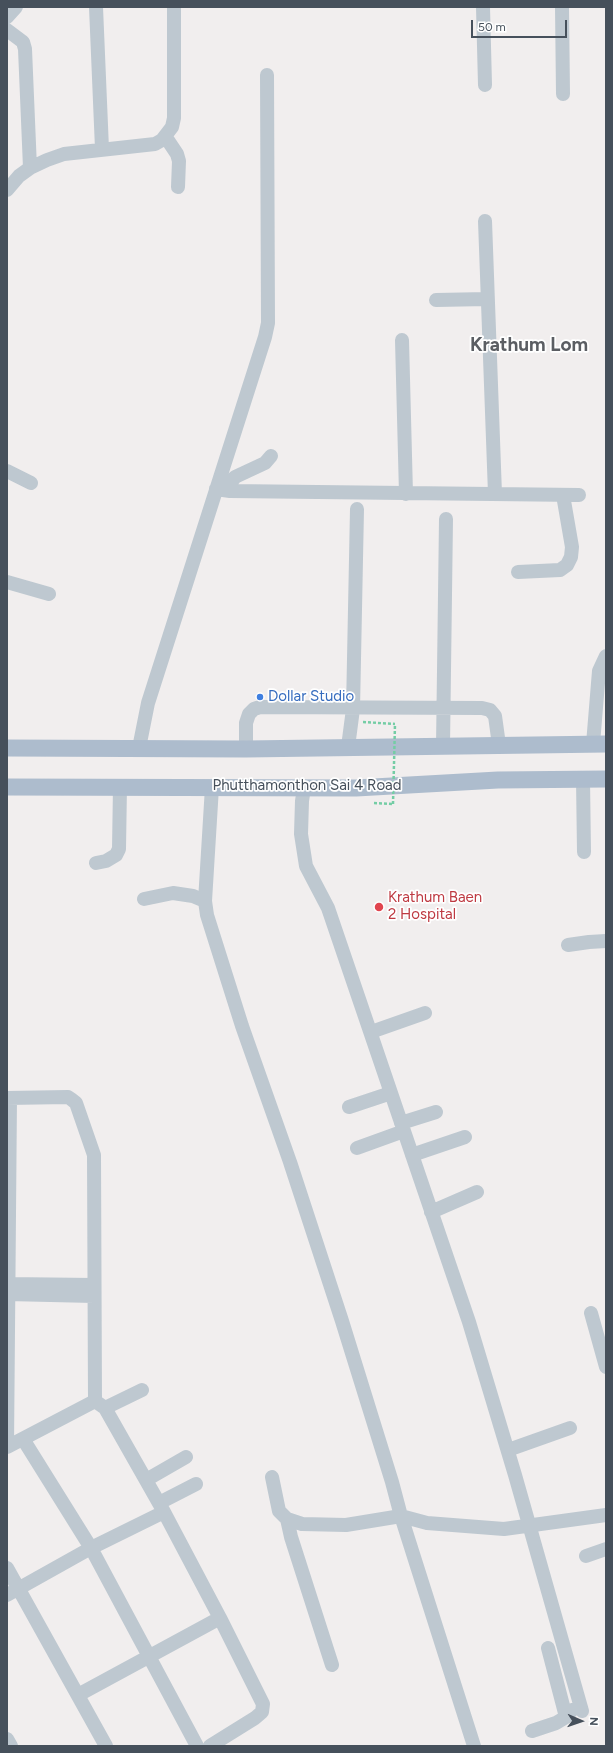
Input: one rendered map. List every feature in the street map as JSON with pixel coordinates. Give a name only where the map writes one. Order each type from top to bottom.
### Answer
[{"type":"main road","points":[[7,748],[246,749],[599,744]]},
{"type":"main road","name":"Phutthamonthon Sai 4 Road","points":[[7,787],[120,786],[356,788],[498,780],[606,779]]},
{"type":"street","points":[[7,17],[16,7]]},
{"type":"street","points":[[96,7],[102,149]]},
{"type":"street","points":[[7,190],[19,176],[30,168],[64,154],[155,144],[165,136],[172,127],[174,113],[174,7]]},
{"type":"street","points":[[483,7],[485,85]]},
{"type":"street","points":[[562,7],[563,94]]},
{"type":"street","points":[[7,30],[22,42],[26,49],[30,168]]},
{"type":"street","points":[[139,748],[148,703],[223,490],[268,323],[268,75]]},
{"type":"street","points":[[165,136],[177,154],[179,161],[178,187]]},
{"type":"street","points":[[485,221],[495,494]]},
{"type":"street","points":[[436,300],[487,298]]},
{"type":"street","points":[[402,340],[406,494]]},
{"type":"street","points":[[223,490],[235,477],[265,463],[271,456]]},
{"type":"street","points":[[7,471],[31,483]]},
{"type":"street","points":[[223,490],[406,494],[579,495]]},
{"type":"street","points":[[518,572],[560,570],[567,565],[571,557],[572,547],[563,495]]},
{"type":"street","points":[[348,748],[352,715],[357,509]]},
{"type":"street","points":[[443,746],[446,519]]},
{"type":"street","points":[[7,582],[49,594]]},
{"type":"street","points":[[599,744],[603,671],[606,656]]},
{"type":"street","points":[[246,749],[246,723],[249,714],[254,709],[260,707],[352,715],[482,708],[490,710],[495,716],[499,745]]},
{"type":"street","points":[[583,779],[584,852]]},
{"type":"street","points":[[96,863],[106,861],[116,855],[119,850],[120,786]]},
{"type":"street","points":[[212,787],[205,901],[207,914],[242,1026],[290,1162],[342,1321],[392,1482],[401,1516],[474,1746]]},
{"type":"street","points":[[304,788],[301,834],[306,866],[328,908],[372,1032],[391,1093],[469,1322],[508,1450],[581,1705],[556,1723],[532,1731]]},
{"type":"street","points":[[144,899],[173,893],[193,896],[205,901]]},
{"type":"street","points":[[568,945],[606,941]]},
{"type":"street","points":[[372,1032],[425,1013]]},
{"type":"street","points":[[349,1107],[391,1093]]},
{"type":"street","points":[[142,1390],[100,1404],[7,1446],[9,1098],[68,1098],[76,1103],[94,1155],[94,1290],[100,1404],[146,1480],[220,1618],[263,1704],[262,1712],[255,1718],[210,1746]]},
{"type":"street","points":[[357,1148],[436,1112]]},
{"type":"street","points":[[412,1155],[465,1136]]},
{"type":"street","points":[[431,1212],[477,1192]]},
{"type":"street","points":[[8,1289],[94,1290]]},
{"type":"street","points":[[591,1313],[606,1367]]},
{"type":"street","points":[[508,1450],[570,1428]]},
{"type":"street","points":[[23,1439],[91,1548],[197,1746]]},
{"type":"street","points":[[146,1480],[186,1457]]},
{"type":"street","points":[[272,1477],[279,1511],[287,1519],[302,1524],[346,1525],[401,1516],[427,1523],[504,1529],[606,1515]]},
{"type":"street","points":[[13,1593],[161,1508],[196,1484]]},
{"type":"street","points":[[287,1519],[291,1537],[332,1665]]},
{"type":"street","points":[[586,1556],[606,1549]]},
{"type":"street","points":[[7,1568],[13,1593],[78,1695],[106,1746]]},
{"type":"street","points":[[78,1695],[220,1618]]},
{"type":"street","points":[[548,1648],[566,1717]]},
{"type":"street","points":[[7,1739],[11,1746]]},
{"type":"path","points":[[352,715],[395,724],[393,804]]},
{"type":"place","name":"Dollar Studio","points":[[260,697]]},
{"type":"place","name":"Krathum Baen 2 Hospital","points":[[379,907]]},
{"type":"district","name":"Krathum Lom","points":[[529,345]]}]
